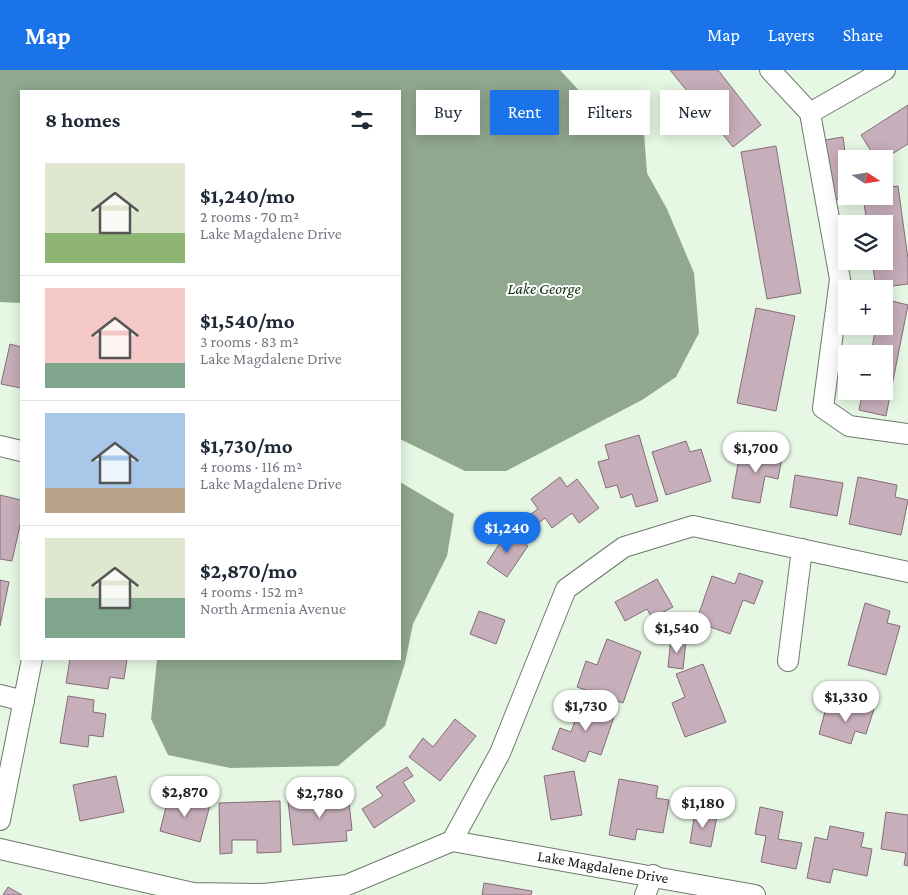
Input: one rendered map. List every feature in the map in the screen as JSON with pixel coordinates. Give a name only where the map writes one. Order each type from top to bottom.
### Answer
[{"type":"street","points":[[770,70],[810,113],[840,278],[823,408],[849,426],[908,434]]},
{"type":"street","points":[[810,113],[885,70]]},
{"type":"street","points":[[0,446],[20,451]]},
{"type":"street","points":[[0,849],[193,894],[264,894],[347,885],[452,841],[500,753],[566,589],[624,547],[693,526],[908,572]]},
{"type":"street","points":[[788,661],[802,549]]},
{"type":"street","points":[[0,820],[32,660]]},
{"type":"street","points":[[0,695],[24,701]]},
{"type":"street","name":"Lake Magdalene Drive","points":[[452,841],[653,875],[754,895]]},
{"type":"street","points":[[645,895],[653,875]]},
{"type":"water","name":"Lake George","points":[[0,70],[560,70],[579,90],[569,90],[569,135],[644,135],[647,173],[667,209],[694,273],[699,333],[676,377],[642,400],[506,471],[465,471],[401,439],[401,90],[20,90],[20,303],[0,302]]},
{"type":"water","points":[[401,483],[454,514],[447,556],[413,624],[405,663],[385,726],[338,766],[230,768],[168,755],[151,719],[157,660],[401,660]]},
{"type":"building","points":[[670,70],[718,70],[761,125],[733,147],[723,135],[729,135],[729,90],[686,90]]},
{"type":"building","points":[[908,105],[908,144],[893,153],[893,150],[870,150],[861,135]]},
{"type":"building","points":[[843,137],[845,150],[838,150],[838,200],[835,200],[825,140]]},
{"type":"building","points":[[776,146],[801,293],[767,299],[741,152]]},
{"type":"building","points":[[898,186],[908,259],[908,284],[893,286],[893,280],[875,280],[873,270],[893,270],[893,215],[866,215],[864,205],[893,205],[893,187]]},
{"type":"building","points":[[893,301],[908,305],[893,381],[893,345],[873,345],[874,335],[893,335]]},
{"type":"building","points":[[756,308],[795,316],[776,411],[737,403]]},
{"type":"building","points":[[10,344],[20,347],[20,388],[1,384]]},
{"type":"building","points":[[861,400],[889,400],[886,416],[859,410]]},
{"type":"building","points":[[639,435],[658,501],[636,507],[632,494],[621,498],[617,485],[606,488],[598,462],[609,459],[605,445]]},
{"type":"building","points":[[686,441],[690,452],[701,449],[711,481],[666,495],[652,452]]},
{"type":"building","points":[[755,447],[783,452],[778,479],[765,476],[760,503],[732,498],[739,458],[753,461]]},
{"type":"building","points":[[795,475],[843,483],[837,516],[790,507]]},
{"type":"building","points":[[560,477],[567,487],[577,479],[599,508],[579,523],[572,513],[552,528],[545,518],[535,526],[528,516],[538,509],[531,499]]},
{"type":"building","points":[[858,477],[897,485],[895,497],[908,500],[901,535],[849,524]]},
{"type":"building","points":[[0,495],[20,500],[20,525],[12,561],[0,559]]},
{"type":"building","points":[[507,532],[528,546],[507,577],[487,563]]},
{"type":"building","points":[[739,573],[763,581],[754,604],[743,600],[730,634],[696,622],[712,576],[735,584]]},
{"type":"building","points":[[657,579],[673,607],[652,618],[647,609],[625,621],[615,602]]},
{"type":"building","points":[[0,580],[9,582],[0,626]]},
{"type":"building","points":[[865,603],[890,611],[887,623],[900,626],[886,675],[848,665]]},
{"type":"building","points":[[479,611],[505,620],[496,644],[470,634]]},
{"type":"building","points":[[607,639],[641,652],[623,703],[577,687],[586,661],[597,665]]},
{"type":"building","points":[[671,639],[686,641],[683,669],[668,667]]},
{"type":"building","points":[[70,660],[127,660],[124,679],[110,677],[108,689],[66,683]]},
{"type":"building","points":[[703,664],[726,722],[685,737],[672,703],[685,697],[676,674]]},
{"type":"building","points":[[68,696],[94,700],[93,712],[106,714],[103,737],[89,735],[88,747],[60,743]]},
{"type":"building","points":[[583,699],[616,711],[601,755],[589,751],[585,762],[552,749],[560,728],[571,732]]},
{"type":"building","points":[[852,702],[874,709],[866,734],[855,731],[851,744],[819,734],[826,708],[848,715]]},
{"type":"building","points":[[455,719],[476,736],[440,781],[409,757],[423,738],[433,747]]},
{"type":"building","points":[[407,767],[413,776],[403,782],[415,801],[374,828],[362,809],[383,796],[376,787]]},
{"type":"building","points":[[574,771],[582,815],[551,820],[544,776]]},
{"type":"building","points":[[116,776],[124,812],[80,821],[73,785]]},
{"type":"building","points":[[619,779],[658,786],[656,798],[669,800],[663,833],[637,829],[635,840],[609,835]]},
{"type":"building","points":[[348,793],[352,830],[346,831],[347,841],[293,845],[288,801]]},
{"type":"building","points":[[169,795],[210,805],[200,842],[160,831]]},
{"type":"building","points":[[280,801],[281,852],[257,853],[257,840],[232,840],[232,853],[220,854],[219,803]]},
{"type":"building","points":[[760,807],[783,812],[778,839],[802,843],[796,869],[761,862],[766,836],[755,834]]},
{"type":"building","points":[[695,812],[717,816],[711,847],[690,843]]},
{"type":"building","points":[[886,812],[908,815],[908,866],[904,865],[906,853],[881,849]]},
{"type":"building","points":[[830,826],[864,833],[861,847],[872,849],[867,876],[833,869],[830,883],[807,878],[815,837],[827,840]]},
{"type":"building","points":[[484,883],[532,891],[531,895],[482,895]]},
{"type":"building","points":[[8,887],[22,895],[3,895]]}]
